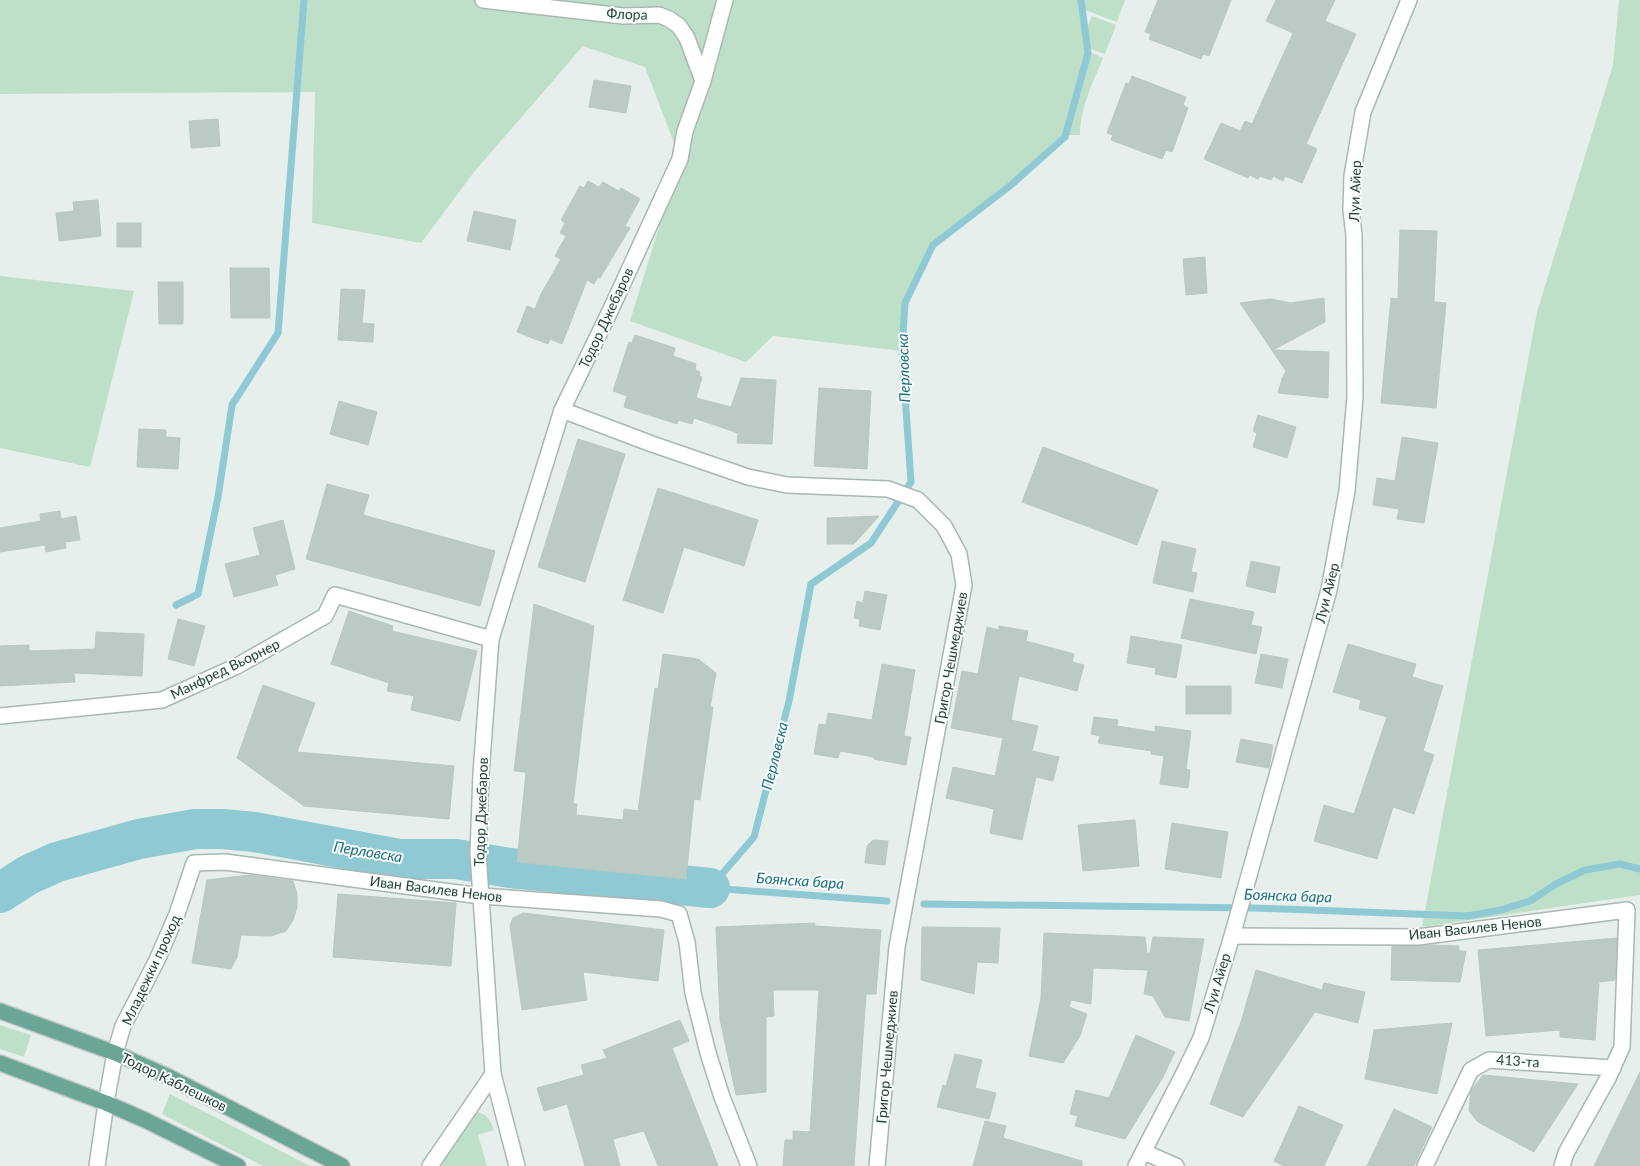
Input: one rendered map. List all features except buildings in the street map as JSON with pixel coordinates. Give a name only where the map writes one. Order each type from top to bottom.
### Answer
[{"type":"main road","name":"Тодор Каблешков","points":[[0,1011],[116,1054],[167,1076],[342,1166]]},
{"type":"main road","points":[[0,1064],[106,1103],[146,1120],[238,1166]]},
{"type":"street","name":"Флора","points":[[483,0],[623,16],[646,14],[664,17],[679,26],[686,38],[703,81]]},
{"type":"street","name":"Тодор Джебаров","points":[[518,1166],[493,1074],[478,853],[481,774],[491,639],[562,410],[680,159],[685,131],[703,81],[725,0]]},
{"type":"street","name":"Луи Айер","points":[[1136,1166],[1184,1076],[1200,1038],[1232,936],[1329,590],[1347,491],[1355,396],[1352,176],[1364,112],[1409,0]]},
{"type":"street","name":"Григор Чешмеджиев","points":[[562,410],[748,477],[787,485],[888,489],[918,500],[944,526],[959,554],[964,585],[897,947],[876,1166]]},
{"type":"street","name":"Манфред Вьорнер","points":[[0,716],[162,700],[237,666],[324,616],[335,595],[491,639]]},
{"type":"street","name":"Иван Василев Ненов","points":[[194,863],[225,862],[481,892],[661,909],[679,914],[687,942],[693,993],[708,1054],[722,1097],[749,1166]]},
{"type":"street","name":"Младежки проход","points":[[97,1166],[106,1103],[116,1054],[128,1014],[157,960],[177,914],[194,863]]},
{"type":"street","name":"Иван Василев Ненов","points":[[1232,936],[1418,937],[1627,910],[1622,1047],[1613,1068]]},
{"type":"street","name":"413-та","points":[[1425,1166],[1471,1070],[1489,1060],[1613,1068]]},
{"type":"street","points":[[1562,1166],[1566,1153],[1613,1068]]},
{"type":"street","points":[[430,1166],[493,1074]]},
{"type":"street","points":[[1144,1152],[1176,1166]]},
{"type":"green space","points":[[0,0],[1125,0],[1117,22],[1082,9],[1085,32],[1092,16],[1116,25],[1105,54],[1088,48],[1065,137],[1011,185],[933,245],[905,303],[902,351],[773,336],[746,362],[630,321],[680,159],[645,67],[583,46],[474,172],[421,243],[312,223],[315,92],[0,94]]},
{"type":"green space","points":[[1619,0],[1640,0],[1640,895],[1422,927],[1537,312],[1613,65]]},
{"type":"green space","points":[[1090,52],[1103,58],[1091,86],[1082,115],[1080,135],[1067,135]]},
{"type":"green space","points":[[0,276],[134,291],[90,467],[0,448]]},
{"type":"green space","points":[[0,1025],[31,1035],[24,1057],[0,1049]]},
{"type":"green space","points":[[170,1094],[310,1166],[263,1166],[162,1114]]},
{"type":"green space","points":[[471,1112],[486,1116],[494,1130],[478,1135],[487,1166],[442,1166],[466,1118]]},
{"type":"waterway","points":[[176,605],[198,594],[218,497],[232,405],[278,333],[304,0]]},
{"type":"waterway","name":"Перловска","points":[[710,888],[754,837],[789,701],[811,584],[871,543],[911,482],[902,351],[905,303],[933,245],[1011,185],[1065,137],[1088,53],[1081,0]]},
{"type":"waterway","name":"Перловска","points":[[0,893],[28,875],[57,862],[139,839],[195,829],[254,832],[399,859],[456,859],[510,868],[710,888]]},
{"type":"waterway","name":"Боянска бара","points":[[924,904],[1254,908],[1467,916],[1501,910],[1530,901],[1556,884],[1585,870],[1620,864],[1640,869]]},
{"type":"waterway","name":"Боянска бара","points":[[710,888],[887,901]]}]
